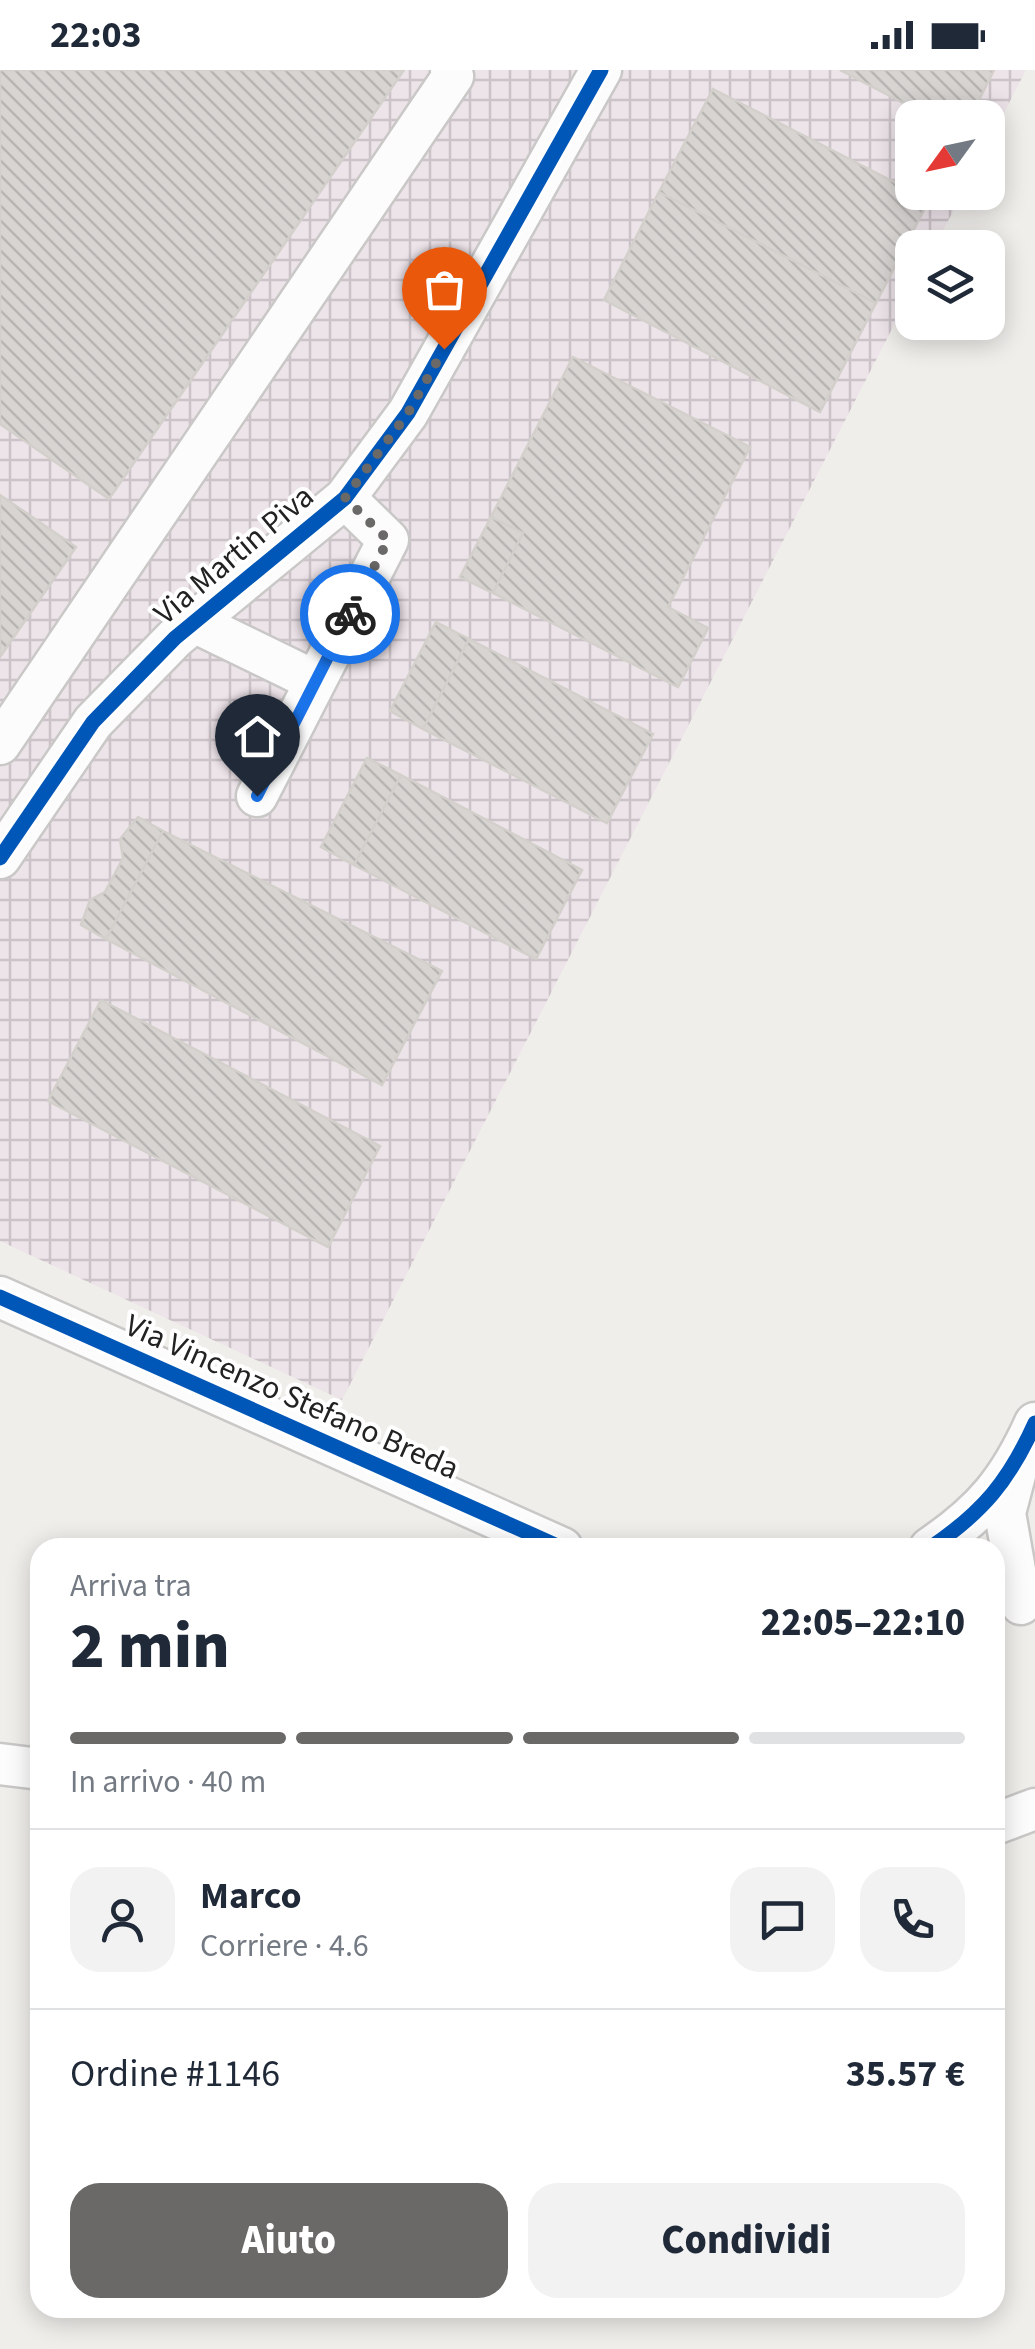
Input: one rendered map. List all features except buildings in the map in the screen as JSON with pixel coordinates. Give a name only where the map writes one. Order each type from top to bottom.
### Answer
[{"type":"street","points":[[0,744],[453,76],[451,70]]},
{"type":"street","name":"Via Martin Piva","points":[[0,858],[93,722],[175,638],[345,498],[408,413],[601,70]]},
{"type":"street","points":[[257,796],[388,540],[345,498]]},
{"type":"street","points":[[196,623],[316,681]]},
{"type":"street","name":"Via Vincenzo Stefano Breda","points":[[0,1297],[540,1538]]},
{"type":"street","points":[[945,1538],[994,1496],[1027,1440]]},
{"type":"street","points":[[1017,1600],[1004,1513],[1027,1440]]},
{"type":"street","points":[[0,1764],[30,1768]]},
{"type":"street","points":[[1005,1820],[1035,1809]]},
{"type":"shaded area","points":[[0,70],[1026,70],[1005,111],[1005,100],[895,100],[895,210],[954,210],[943,230],[895,230],[895,323],[342,1400],[0,1241]]},
{"type":"cycle path","points":[[0,858],[93,722],[175,638],[345,498],[408,413],[601,70]]},
{"type":"cycle path","points":[[0,1297],[540,1538]]},
{"type":"cycle path","points":[[943,1538],[993,1494],[1035,1423]]},
{"type":"way so far","points":[[350,614],[388,540],[345,498],[408,413],[444,349]]},
{"type":"route","points":[[257,796],[350,614]]}]
